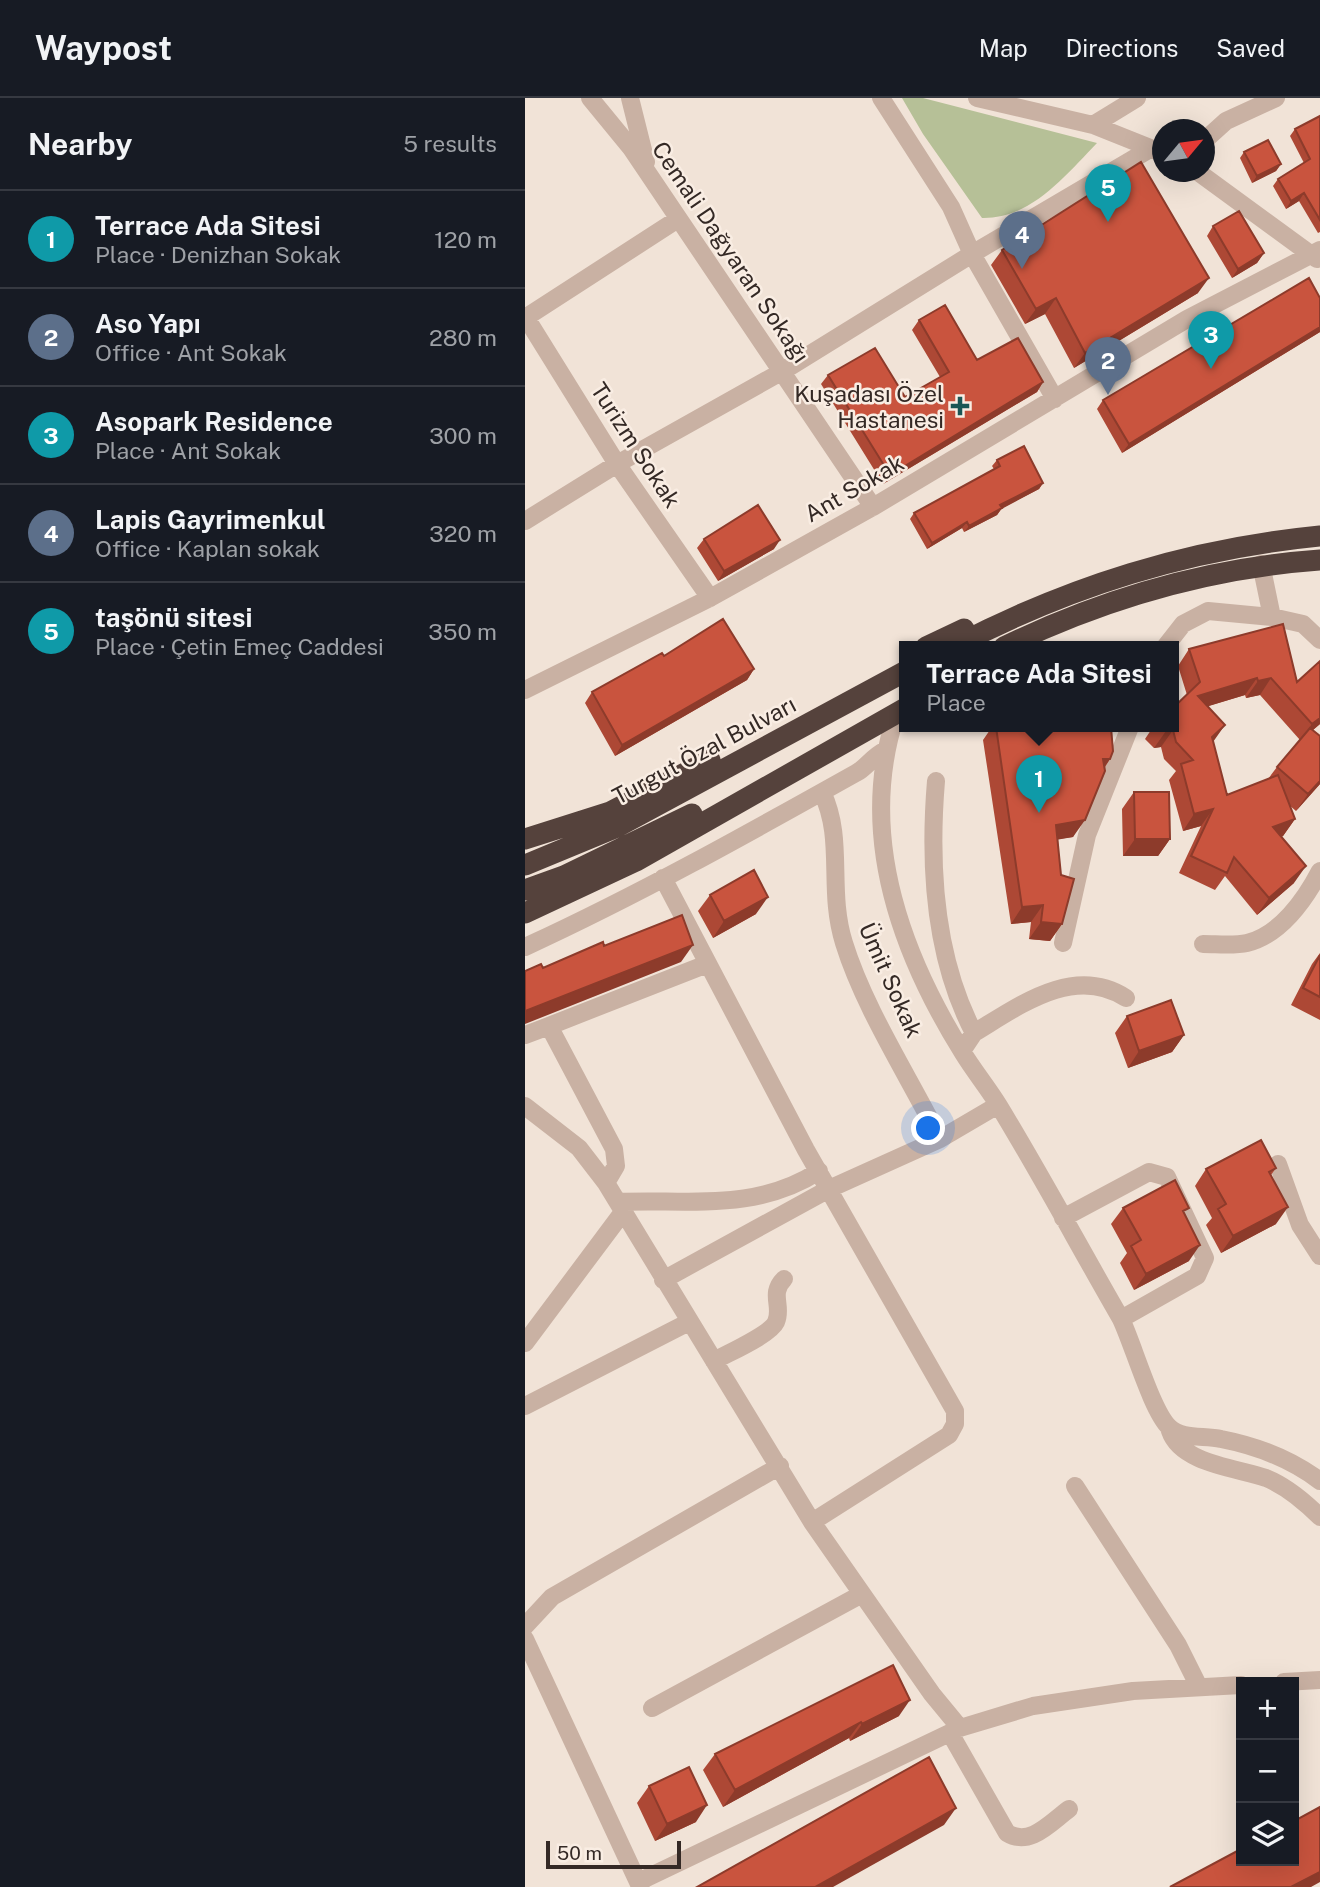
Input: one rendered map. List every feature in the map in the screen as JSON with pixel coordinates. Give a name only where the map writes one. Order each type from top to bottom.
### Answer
[{"type":"highway","points":[[939,641],[970,626],[1078,588],[1197,554],[1265,541],[1320,536]]},
{"type":"highway","points":[[1019,641],[1132,594],[1207,574],[1261,564],[1320,560]]},
{"type":"highway","points":[[966,641],[1078,588]]},
{"type":"highway","points":[[525,839],[610,812],[899,661]]},
{"type":"highway","name":"Turgut Özal Bulvarı","points":[[525,865],[617,827],[899,675]]},
{"type":"highway","points":[[525,913],[636,861],[846,743],[899,709]]},
{"type":"highway","points":[[525,890],[564,876],[629,846],[899,709]]},
{"type":"street","name":"Cemali Dağyaran Sokağı","points":[[590,98],[631,148],[873,507]]},
{"type":"street","points":[[630,98],[645,158],[655,185]]},
{"type":"street","points":[[881,98],[951,207],[972,254],[1055,399]]},
{"type":"street","points":[[977,98],[1093,125],[1152,149]]},
{"type":"street","points":[[1093,125],[1137,98]]},
{"type":"street","points":[[1215,131],[1226,121],[1276,98]]},
{"type":"street","points":[[525,521],[617,464],[783,371],[972,254],[1152,153]]},
{"type":"street","points":[[1212,182],[1317,255]]},
{"type":"street","points":[[525,317],[678,219]]},
{"type":"street","name":"Ant Sokak","points":[[525,690],[710,598],[873,507],[1187,319],[1317,255]]},
{"type":"street","name":"Turizm Sokak","points":[[525,317],[617,464],[710,598]]},
{"type":"street","points":[[1261,564],[1272,617]]},
{"type":"street","points":[[1170,641],[1183,624],[1208,611],[1311,624],[1320,640]]},
{"type":"street","points":[[899,713],[884,751],[882,831],[892,899],[918,969],[962,1051],[998,1105],[1121,1318],[1138,1355],[1150,1393],[1173,1439],[1189,1451],[1221,1467],[1266,1478],[1290,1491],[1320,1517]]},
{"type":"street","points":[[1063,943],[1087,835],[1128,732]]},
{"type":"street","points":[[846,743],[863,738],[874,740],[884,751]]},
{"type":"street","points":[[525,947],[603,911],[861,771],[868,760],[884,751]]},
{"type":"street","points":[[936,781],[932,843],[939,914],[953,985],[974,1033]]},
{"type":"street","name":"Ümit Sokak","points":[[822,792],[833,817],[834,901],[844,944],[871,1006],[940,1139]]},
{"type":"street","points":[[1203,944],[1246,944],[1266,935],[1302,901],[1320,872]]},
{"type":"street","points":[[663,878],[819,1171],[956,1417],[949,1435],[812,1522]]},
{"type":"street","points":[[525,1035],[702,966]]},
{"type":"street","points":[[962,1051],[974,1033],[1033,998],[1058,988],[1082,985],[1111,988],[1126,998]]},
{"type":"street","points":[[549,1026],[614,1149],[616,1166],[607,1183]]},
{"type":"street","points":[[525,1105],[579,1148],[607,1183],[663,1280],[780,1466],[812,1522],[955,1731],[1007,1833],[1020,1839],[1032,1836],[1069,1810]]},
{"type":"street","points":[[663,1280],[829,1189],[940,1139],[998,1105]]},
{"type":"street","points":[[1278,1164],[1300,1225],[1320,1256]]},
{"type":"street","points":[[620,1207],[737,1202],[783,1190],[819,1171]]},
{"type":"street","points":[[1063,1218],[1149,1172],[1167,1177],[1205,1258],[1197,1276],[1121,1318]]},
{"type":"street","points":[[525,1343],[620,1207]]},
{"type":"street","points":[[714,1361],[775,1324],[778,1311],[775,1295],[784,1279]]},
{"type":"street","points":[[525,1406],[689,1322]]},
{"type":"street","points":[[1169,1427],[1183,1435],[1219,1438],[1256,1448],[1298,1464],[1320,1481]]},
{"type":"street","points":[[525,1626],[552,1597],[780,1466]]},
{"type":"street","points":[[1075,1486],[1178,1645],[1199,1687]]},
{"type":"street","points":[[652,1708],[862,1594]]},
{"type":"street","points":[[525,1639],[640,1885],[955,1731],[1033,1706],[1133,1691],[1236,1685]]},
{"type":"street","points":[[1299,1681],[1320,1680]]},
{"type":"green space","points":[[902,98],[923,98],[1097,143],[1046,193],[1031,203],[1000,216],[982,218],[923,134]]},
{"type":"building","points":[[1320,116],[1320,220],[1304,193],[1291,201],[1278,179],[1310,159],[1295,129]]},
{"type":"building","points":[[1268,140],[1281,164],[1257,176],[1244,152]]},
{"type":"building","points":[[1141,162],[1209,278],[1085,353],[1056,298],[1036,309],[1002,250]]},
{"type":"building","points":[[1239,211],[1264,253],[1238,269],[1213,226]]},
{"type":"building","points":[[1309,278],[1320,298],[1320,327],[1129,444],[1103,400]]},
{"type":"building","points":[[945,305],[977,360],[1018,338],[1043,382],[890,475],[828,375],[875,348],[905,397],[949,372],[919,320]]},
{"type":"building","points":[[1024,446],[1043,483],[1000,505],[1002,508],[969,526],[967,522],[932,543],[914,513],[1000,466],[997,460]]},
{"type":"building","points":[[758,505],[780,540],[724,571],[704,539]]},
{"type":"building","points":[[723,619],[754,669],[622,745],[592,692],[662,653],[664,656]]},
{"type":"building","points":[[1283,624],[1297,682],[1320,661],[1320,718],[1312,724],[1271,678],[1258,681],[1257,678],[1198,696],[1225,725],[1212,737],[1227,795],[1278,775],[1295,819],[1273,827],[1306,866],[1269,898],[1234,857],[1227,873],[1191,856],[1213,809],[1194,814],[1181,764],[1193,760],[1176,742],[1174,732],[1179,732],[1179,702],[1200,682],[1189,649]]},
{"type":"building","points":[[1310,728],[1320,736],[1320,781],[1308,794],[1277,767]]},
{"type":"building","points":[[997,732],[1111,732],[1113,751],[1110,759],[1103,759],[1105,771],[1085,820],[1056,825],[1061,875],[1074,879],[1062,924],[1041,922],[1043,905],[1022,907]]},
{"type":"building","points":[[1134,792],[1169,792],[1170,839],[1135,839]]},
{"type":"building","points":[[754,870],[768,897],[724,921],[710,895]]},
{"type":"building","points":[[682,915],[693,945],[525,1011],[525,971],[541,964],[543,968],[603,942],[604,946]]},
{"type":"building","points":[[1320,955],[1320,997],[1303,988]]},
{"type":"building","points":[[1171,1000],[1184,1035],[1139,1051],[1127,1016]]},
{"type":"building","points":[[1261,1140],[1276,1168],[1269,1172],[1288,1207],[1233,1236],[1218,1209],[1226,1204],[1206,1169]]},
{"type":"building","points":[[1175,1180],[1189,1208],[1183,1211],[1200,1245],[1146,1274],[1131,1246],[1141,1240],[1123,1208]]},
{"type":"building","points":[[893,1665],[910,1700],[862,1724],[861,1722],[735,1790],[715,1754]]},
{"type":"building","points":[[929,1757],[956,1808],[815,1887],[697,1887]]},
{"type":"building","points":[[689,1767],[707,1805],[667,1824],[649,1786]]},
{"type":"building","points":[[1320,1807],[1320,1872],[1291,1887],[1170,1887],[1236,1852],[1236,1866],[1299,1866],[1299,1818]]},
{"type":"place","name":"taşönü sitesi","points":[[1108,222]]},
{"type":"place","name":"Lapis Gayrimenkul","points":[[1022,269]]},
{"type":"place","name":"Asopark Residence","points":[[1211,369]]},
{"type":"place","name":"Aso Yapı","points":[[1108,395]]},
{"type":"place","name":"Kuşadası Özel Hastanesi","points":[[960,406]]},
{"type":"place","name":"Terrace Ada Sitesi","points":[[1039,813]]}]
